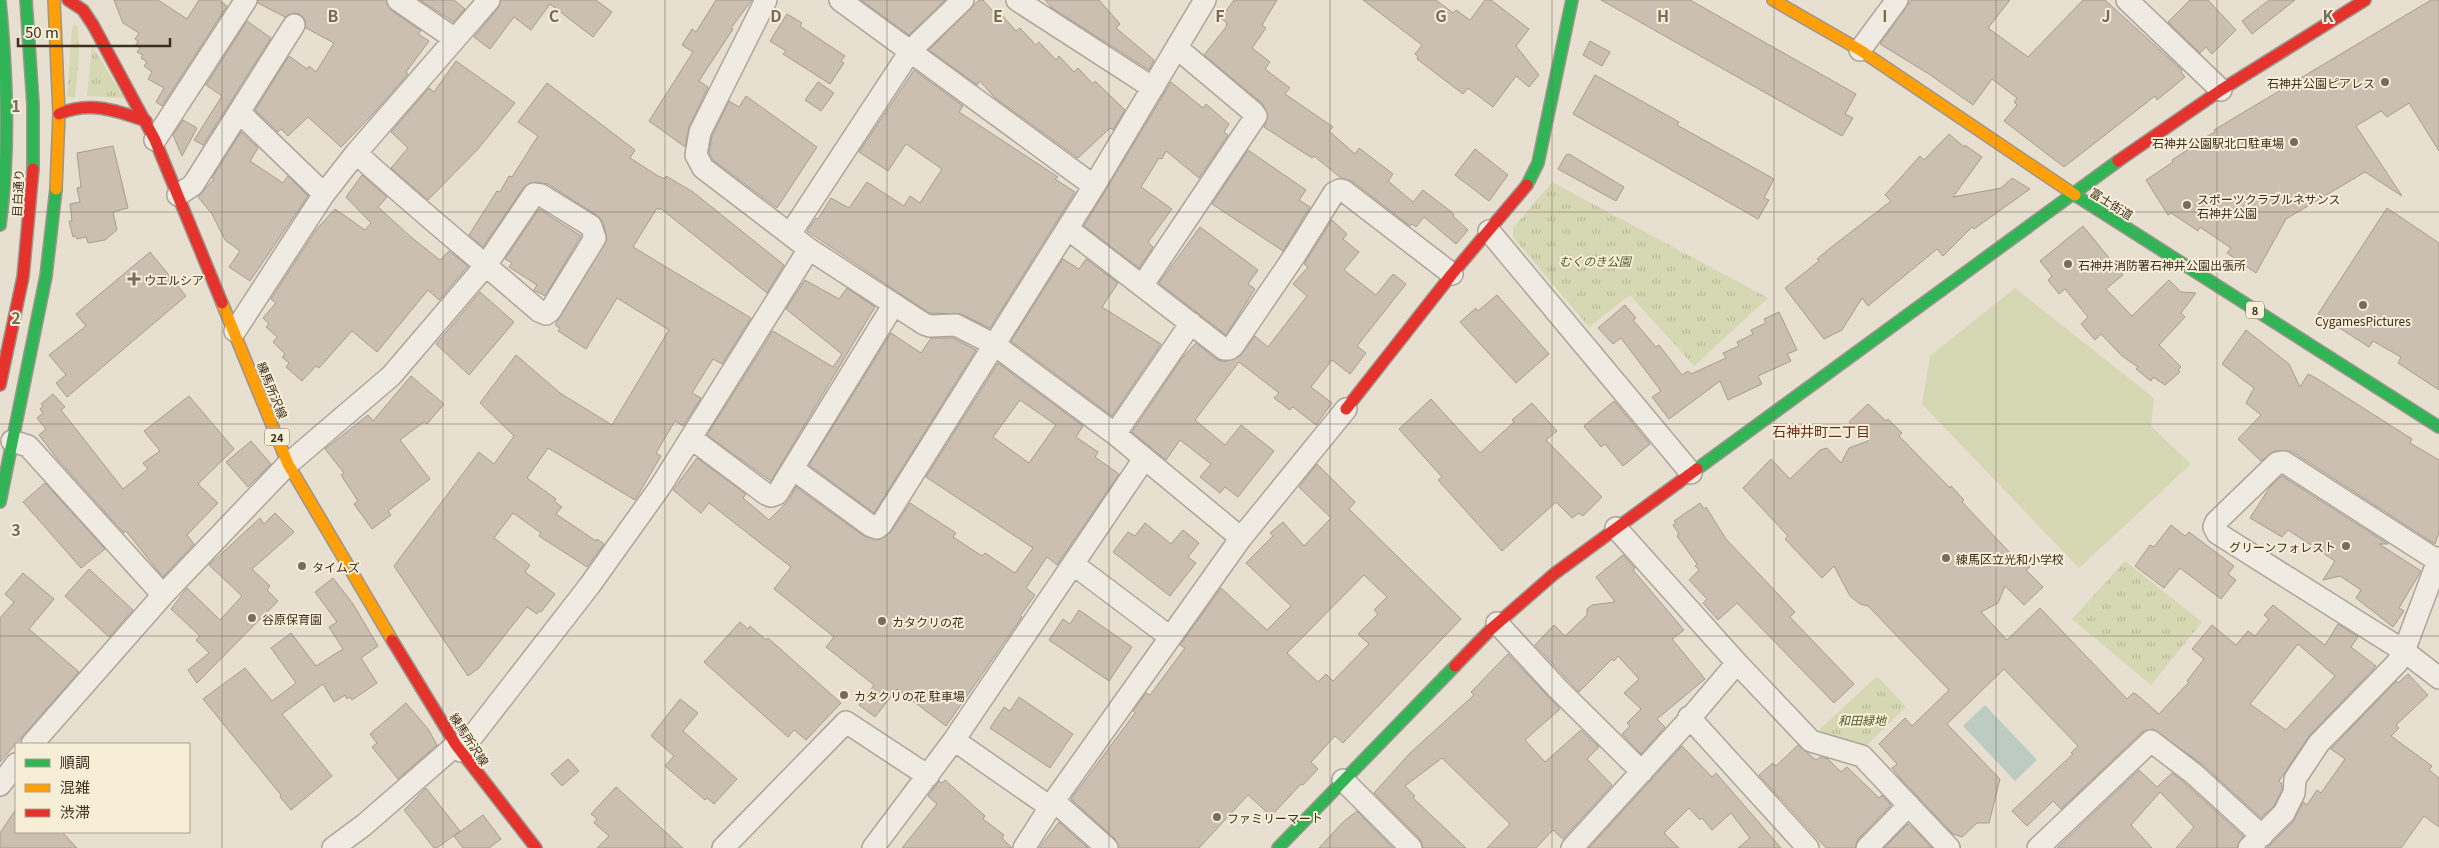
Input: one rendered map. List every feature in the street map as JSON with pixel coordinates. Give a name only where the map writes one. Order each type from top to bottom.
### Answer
[{"type":"main road","name":"目白通り","points":[[0,385],[23,277],[32,198],[34,116],[26,0]]},
{"type":"main road","points":[[0,502],[46,276],[56,190],[59,114],[54,0]]},
{"type":"main road","name":"練馬所沢線","points":[[68,0],[90,7],[107,46],[151,130],[288,464],[459,748],[476,773],[536,848]]},
{"type":"main road","points":[[1346,409],[1452,274],[1524,190],[1538,163],[1572,0]]},
{"type":"main road","name":"富士街道","points":[[1772,0],[1860,50],[2072,193],[2439,427]]},
{"type":"main road","points":[[1278,848],[1342,780],[1498,623],[1554,574],[2072,193],[2221,90],[2365,0]]},
{"type":"main road","name":"目白通り","points":[[0,2],[9,127],[0,225]]},
{"type":"main road","points":[[59,114],[79,106],[107,107],[151,130]]},
{"type":"street","points":[[151,130],[246,0]]},
{"type":"street","points":[[398,0],[455,39]]},
{"type":"street","points":[[235,331],[324,194],[356,152],[489,0]]},
{"type":"street","points":[[766,0],[713,102],[700,132],[696,155],[703,168],[809,249],[930,326],[956,325],[995,345],[1115,434],[1241,538]]},
{"type":"street","points":[[840,0],[911,50],[1094,186]]},
{"type":"street","points":[[790,234],[911,50],[963,0]]},
{"type":"street","points":[[1017,0],[1153,88]]},
{"type":"street","points":[[793,469],[876,528],[881,525],[1068,229],[1205,0]]},
{"type":"street","points":[[1860,50],[1897,0]]},
{"type":"street","points":[[2127,0],[2221,90]]},
{"type":"street","points":[[178,195],[193,185],[294,25]]},
{"type":"street","points":[[1142,286],[1256,116],[1177,48]]},
{"type":"street","points":[[239,112],[324,194]]},
{"type":"street","points":[[33,743],[163,595],[288,464],[391,376],[486,265],[534,194],[541,195],[591,226],[595,238],[550,311],[546,314],[539,311],[486,265],[413,205],[356,152]]},
{"type":"street","points":[[1068,229],[1224,349],[1229,349],[1233,346],[1296,255],[1334,193],[1340,190],[1452,274]]},
{"type":"street","points":[[1489,231],[1691,473]]},
{"type":"street","points":[[333,848],[459,748],[590,584],[660,487],[809,249]]},
{"type":"street","points":[[691,438],[771,496],[777,494],[894,304]]},
{"type":"street","points":[[1115,434],[1191,323]]},
{"type":"street","points":[[1024,848],[1052,804],[1241,538],[1346,409]]},
{"type":"street","points":[[12,441],[28,446],[163,595]]},
{"type":"street","points":[[873,848],[954,740],[1144,459]]},
{"type":"street","points":[[2038,848],[2151,741],[2194,774],[2255,842],[2284,813],[2294,793],[2295,779],[2319,743],[2397,663],[2404,651],[2439,559],[2284,462],[2277,463],[2216,522],[2214,528],[2217,533],[2404,651],[2439,678]]},
{"type":"street","points":[[1616,528],[1737,663],[1811,741],[1862,756],[1949,848]]},
{"type":"street","points":[[1073,564],[1170,637]]},
{"type":"street","points":[[1498,623],[1558,689],[1642,772]]},
{"type":"street","points":[[1572,848],[1642,772],[1737,663]]},
{"type":"street","points":[[1689,718],[1808,848]]},
{"type":"street","points":[[723,848],[846,722],[928,776]]},
{"type":"street","points":[[954,740],[1052,804],[1107,848]]},
{"type":"street","points":[[0,786],[15,765]]},
{"type":"street","points":[[1342,780],[1411,848]]},
{"type":"street","points":[[1867,848],[1909,805]]},
{"type":"green space","points":[[74,24],[78,27],[79,56],[75,98],[67,97],[72,29]]},
{"type":"green space","points":[[92,46],[124,98],[87,96]]},
{"type":"green space","name":"むくのき公園","points":[[1552,182],[1768,298],[1694,366],[1630,295],[1589,327],[1513,237],[1513,228]]},
{"type":"green space","points":[[2015,288],[2154,398],[2151,426],[2191,464],[2079,568],[1922,404],[1930,356]]},
{"type":"green space","points":[[2125,561],[2202,622],[2151,685],[2072,619]]},
{"type":"green space","name":"和田緑地","points":[[1877,676],[1906,707],[1865,747],[1817,732]]},
{"type":"shaded area","points":[[1985,705],[2037,760],[2015,781],[1963,726]]},
{"type":"building","points":[[114,0],[158,0],[187,19],[199,0],[219,0],[227,6],[162,106],[156,102],[164,88],[148,79],[152,72],[144,66],[147,62],[141,58],[143,55],[137,52],[140,48],[136,45],[138,41],[135,39],[139,33],[123,23]]},
{"type":"building","points":[[258,0],[386,0],[391,10],[421,31],[418,34],[429,41],[406,72],[408,74],[341,147],[308,117],[288,136],[281,129],[278,132],[255,110],[289,56],[307,69],[309,66],[316,72],[334,43],[306,28],[305,20],[300,14],[294,13],[285,17],[258,3]]},
{"type":"building","points":[[420,0],[454,0],[465,9],[454,22]]},
{"type":"building","points":[[501,0],[596,0],[612,12],[593,37],[550,4],[531,30],[514,17],[490,49],[474,37],[498,8]]},
{"type":"building","points":[[716,0],[752,0],[731,28],[733,29],[699,81],[708,87],[689,127],[685,147],[649,121],[693,52],[682,45],[692,29],[696,32]]},
{"type":"building","points":[[861,0],[945,0],[909,35]]},
{"type":"building","points":[[979,0],[983,0],[997,16],[1000,13],[1016,31],[1020,28],[1036,45],[1039,42],[1056,60],[1059,56],[1074,72],[1078,68],[1093,84],[1095,81],[1125,110],[1113,130],[1110,128],[1078,158],[995,98],[980,81],[977,85],[929,50]]},
{"type":"building","points":[[1045,0],[1099,0],[1120,24],[1116,28],[1154,60],[1149,70],[1052,8]]},
{"type":"building","points":[[1234,0],[1277,0],[1262,25],[1266,28],[1252,48],[1270,62],[1265,69],[1290,88],[1285,94],[1333,127],[1329,131],[1355,154],[1359,148],[1393,174],[1388,181],[1413,202],[1423,190],[1454,214],[1453,216],[1468,230],[1456,244],[1424,217],[1416,227],[1412,224],[1410,226],[1352,181],[1341,178],[1314,156],[1312,158],[1264,127],[1268,116],[1263,104],[1204,55],[1226,27],[1227,23],[1221,18]]},
{"type":"building","points":[[1363,0],[1436,0],[1453,13],[1456,10],[1470,20],[1485,0],[1491,0],[1529,29],[1516,46],[1539,75],[1529,87],[1516,76],[1493,107],[1468,88],[1463,94],[1417,59],[1418,57],[1415,54],[1422,45]]},
{"type":"building","points":[[1601,0],[1690,0],[1856,94],[1845,114],[1853,118],[1842,136]]},
{"type":"building","points":[[1911,0],[2010,0],[1988,28],[2028,57],[2083,0],[2105,0],[2182,70],[2181,72],[2185,77],[2157,100],[2155,96],[2064,167],[2004,121],[2017,105],[2014,102],[2017,98],[1992,79],[1973,105],[1929,74],[1880,44]]},
{"type":"building","points":[[2190,0],[2208,0],[2236,30],[2212,54],[2206,47],[2200,53],[2168,22]]},
{"type":"building","points":[[2269,0],[2295,0],[2252,34],[2242,21]]},
{"type":"building","points":[[2431,0],[2439,0],[2439,151],[2409,103],[2387,117],[2381,111],[2356,126],[2402,196],[2365,172],[2286,219],[2256,273],[2227,253],[2231,248],[2200,227],[2198,231],[2171,213],[2168,215],[2146,180],[2173,162],[2172,160],[2192,147],[2190,146],[2215,132],[2214,130]]},
{"type":"building","points":[[787,14],[802,23],[800,26],[845,56],[841,61],[844,63],[830,84],[783,54],[786,51],[770,41]]},
{"type":"building","points":[[247,21],[271,38],[203,145],[194,140],[222,96],[206,85]]},
{"type":"building","points":[[1590,41],[1610,52],[1602,66],[1583,55]]},
{"type":"building","points":[[456,61],[515,103],[478,149],[428,200],[391,168],[408,148],[391,132],[429,88],[434,92]]},
{"type":"building","points":[[914,70],[963,106],[959,112],[1058,177],[1055,179],[1075,192],[990,328],[961,314],[929,313],[807,231],[816,218],[818,219],[831,198],[849,208],[867,182],[904,206],[910,196],[920,203],[942,169],[906,144],[888,171],[859,152]]},
{"type":"building","points":[[1595,75],[1679,122],[1677,125],[1774,179],[1764,198],[1769,200],[1758,219],[1573,114]]},
{"type":"building","points":[[818,82],[834,93],[821,111],[805,100]]},
{"type":"building","points":[[1171,82],[1203,108],[1206,104],[1229,124],[1224,132],[1228,135],[1199,178],[1166,151],[1162,159],[1159,158],[1141,187],[1172,209],[1148,242],[1153,247],[1139,268],[1084,226]]},
{"type":"building","points":[[547,83],[635,150],[630,158],[658,176],[665,179],[666,176],[693,192],[784,265],[767,293],[660,208],[659,210],[657,208],[633,247],[751,318],[722,364],[713,359],[692,393],[701,398],[683,426],[675,421],[656,453],[661,456],[635,500],[548,448],[527,478],[556,499],[554,501],[562,507],[556,514],[596,541],[597,539],[604,544],[587,567],[539,536],[541,533],[513,513],[494,538],[530,565],[525,572],[555,594],[541,612],[539,611],[537,614],[527,607],[479,668],[468,676],[394,566],[479,452],[494,464],[514,436],[480,403],[516,355],[560,393],[612,425],[669,330],[617,298],[586,349],[558,331],[560,328],[555,325],[607,239],[603,222],[598,216],[548,184],[535,182],[524,187],[483,247],[469,235],[497,191],[500,192],[509,176],[512,177],[538,136],[518,122]]},
{"type":"building","points":[[746,96],[817,147],[777,208],[713,160],[709,153],[712,136],[729,101],[739,107]]},
{"type":"building","points":[[183,120],[197,128],[182,156],[173,135]]},
{"type":"building","points":[[241,132],[258,148],[250,161],[283,183],[288,176],[308,196],[250,281],[229,267],[240,251],[225,240],[212,214],[198,197],[214,179],[212,178]]},
{"type":"building","points":[[1949,134],[1964,147],[1965,145],[1982,157],[1953,197],[2001,188],[2012,178],[2030,189],[1974,229],[1972,227],[1943,256],[1937,249],[1868,306],[1862,298],[1842,330],[1824,339],[1785,288],[1819,261],[1817,259],[1829,249],[1891,201],[1885,195],[1920,156],[1924,160]]},
{"type":"building","points":[[113,146],[128,208],[113,212],[117,230],[105,240],[88,243],[86,237],[77,239],[76,236],[73,237],[69,221],[72,221],[70,204],[80,202],[77,188],[81,187],[77,153]]},
{"type":"building","points":[[1475,149],[1508,175],[1489,201],[1455,175]]},
{"type":"building","points":[[1248,150],[1306,190],[1299,200],[1310,207],[1283,251],[1212,204]]},
{"type":"building","points":[[1569,154],[1624,187],[1616,201],[1558,169],[1566,155]]},
{"type":"building","points":[[362,175],[387,197],[378,207],[411,237],[440,260],[449,251],[468,266],[439,300],[428,290],[377,352],[352,331],[319,368],[316,366],[302,381],[286,367],[289,363],[282,357],[285,354],[273,342],[277,337],[266,327],[269,324],[263,318],[276,303],[271,299],[316,230],[335,209],[365,230],[371,223],[346,197]]},
{"type":"building","points":[[2387,208],[2439,243],[2439,390],[2398,363],[2401,357],[2373,341],[2369,347],[2318,314]]},
{"type":"building","points":[[539,209],[581,236],[545,296],[534,290],[537,285],[509,267],[512,263],[505,259]]},
{"type":"building","points":[[1332,220],[1347,234],[1343,239],[1359,252],[1344,270],[1376,295],[1393,274],[1406,284],[1357,346],[1366,353],[1350,374],[1332,360],[1311,387],[1332,403],[1316,425],[1293,407],[1290,410],[1274,398],[1279,393],[1239,362],[1195,420],[1225,445],[1241,425],[1274,451],[1238,497],[1225,487],[1220,493],[1200,477],[1211,464],[1180,440],[1166,460],[1132,432],[1182,358],[1196,343],[1216,359],[1224,362],[1240,356],[1255,336],[1268,347],[1307,296],[1293,284],[1308,267],[1304,264]]},
{"type":"building","points":[[2083,226],[2123,275],[2106,289],[2132,316],[2169,280],[2181,292],[2196,293],[2181,313],[2185,317],[2159,345],[2181,367],[2178,370],[2180,372],[2165,385],[2153,377],[2151,381],[2136,369],[2138,367],[2122,356],[2101,334],[2095,340],[2081,324],[2088,317],[2065,289],[2059,294],[2048,280],[2052,276],[2040,261]]},
{"type":"building","points":[[1200,227],[1258,270],[1248,284],[1255,289],[1226,335],[1159,283]]},
{"type":"building","points":[[150,252],[186,296],[67,397],[56,383],[66,375],[49,355],[86,326],[76,314]]},
{"type":"building","points":[[1063,259],[1079,269],[1086,259],[1118,283],[1102,307],[1161,344],[1112,416],[1011,341]]},
{"type":"building","points":[[805,280],[839,299],[847,288],[875,307],[771,481],[707,435],[773,331],[833,367],[842,354],[786,309]]},
{"type":"building","points":[[480,292],[514,322],[469,375],[436,344]]},
{"type":"building","points":[[1497,295],[1549,354],[1516,383],[1460,322],[1476,308],[1478,311]]},
{"type":"building","points":[[1625,305],[1636,318],[1633,320],[1656,347],[1659,345],[1682,375],[1688,371],[1691,374],[1726,358],[1723,353],[1739,346],[1737,342],[1753,334],[1751,330],[1766,323],[1764,319],[1779,312],[1797,350],[1787,354],[1791,361],[1758,376],[1762,384],[1728,400],[1720,381],[1669,419],[1652,397],[1661,391],[1621,338],[1613,344],[1598,328]]},
{"type":"building","points":[[2246,330],[2289,364],[2300,387],[2308,374],[2316,378],[2412,439],[2410,443],[2439,460],[2439,532],[2435,544],[2291,451],[2275,451],[2261,461],[2238,439],[2261,415],[2246,403],[2254,388],[2222,364]]},
{"type":"building","points":[[891,333],[921,353],[931,338],[953,338],[976,350],[874,513],[809,465]]},
{"type":"building","points":[[998,363],[1083,426],[1076,437],[1098,452],[1095,457],[1119,474],[1057,565],[1047,557],[1026,588],[1035,595],[1020,616],[1022,617],[946,726],[897,689],[875,717],[859,705],[874,685],[826,647],[834,637],[774,589],[791,567],[709,503],[701,513],[673,490],[697,458],[746,494],[743,498],[769,520],[788,501],[796,487],[864,536],[879,540],[891,532],[910,503],[956,533],[953,537],[982,556],[985,553],[1015,573],[1033,548],[926,477]],"holes":[[[1020,400],[1056,425],[1029,463],[993,437]]]},
{"type":"building","points":[[411,376],[444,404],[427,424],[424,422],[400,440],[430,479],[388,511],[391,515],[372,529],[354,504],[358,501],[341,475],[344,473],[325,449],[368,415],[373,421]]},
{"type":"building","points":[[53,394],[65,407],[61,410],[123,489],[148,469],[143,463],[160,451],[144,431],[189,396],[234,449],[198,484],[218,503],[187,535],[194,544],[163,577],[126,531],[124,533],[58,460],[39,435],[46,429],[37,418],[43,413],[40,409],[43,406],[41,404]]},
{"type":"building","points":[[1431,399],[1480,453],[1514,422],[1512,420],[1532,403],[1557,431],[1546,440],[1602,497],[1583,516],[1579,513],[1572,518],[1556,502],[1502,551],[1438,480],[1442,477],[1399,429]]},
{"type":"building","points":[[1614,401],[1650,444],[1623,466],[1605,444],[1601,447],[1584,426]]},
{"type":"building","points":[[1868,404],[1886,421],[1888,419],[1902,433],[1899,436],[1950,488],[1951,486],[1964,500],[1962,502],[2013,556],[2016,553],[2030,567],[2026,570],[2043,587],[2024,605],[2005,586],[1998,603],[1981,612],[2007,640],[2040,608],[2127,699],[2133,693],[2136,694],[2159,714],[2189,682],[2187,681],[2204,659],[2192,649],[2212,625],[2236,645],[2248,631],[2255,636],[2269,619],[2264,615],[2273,605],[2325,645],[2338,624],[2358,637],[2351,647],[2376,666],[2309,736],[2279,781],[2282,784],[2282,790],[2274,806],[2261,818],[2202,764],[2153,729],[2142,732],[2061,809],[2053,801],[2027,826],[2012,811],[2073,754],[2071,753],[2078,746],[2004,669],[1947,724],[2000,779],[1989,823],[1977,823],[1962,837],[1953,834],[1901,779],[1892,768],[1897,764],[1879,744],[1905,718],[1912,726],[1949,690],[1868,606],[1860,604],[1850,596],[1834,566],[1822,578],[1785,539],[1788,536],[1743,488],[1771,459],[1790,479],[1820,450],[1827,448],[1841,463],[1849,448],[1868,441],[1849,422]],"holes":[[[2298,644],[2335,676],[2286,730],[2250,704]]]},
{"type":"building","points":[[251,441],[271,464],[248,487],[226,462]]},
{"type":"building","points":[[1317,464],[1355,502],[1349,509],[1461,619],[1343,743],[1335,736],[1311,762],[1318,769],[1271,816],[1248,795],[1199,848],[1119,848],[1115,839],[1071,799],[1135,713],[1133,711],[1146,693],[1150,695],[1185,648],[1180,645],[1221,588],[1267,630],[1291,606],[1246,563],[1273,536],[1270,533],[1283,522],[1304,546],[1331,518],[1299,487]],"holes":[[[1364,575],[1387,597],[1374,610],[1378,614],[1358,634],[1369,644],[1333,681],[1326,674],[1318,682],[1287,653]]]},
{"type":"building","name":"グリーンフォレスト","points":[[2282,476],[2388,544],[2379,544],[2421,571],[2399,608],[2404,611],[2393,627],[2356,598],[2361,590],[2340,576],[2323,580],[2335,561],[2288,530],[2282,537],[2250,518],[2270,487]]},
{"type":"building","points":[[45,483],[105,549],[81,568],[23,502]]},
{"type":"building","points":[[1700,503],[1704,509],[1706,507],[1726,539],[1795,612],[1790,617],[1854,684],[1834,703],[1737,603],[1718,620],[1703,603],[1707,599],[1689,580],[1699,570],[1695,566],[1697,564],[1677,536],[1679,534],[1673,525],[1676,523],[1674,521]]},
{"type":"building","points":[[275,513],[294,532],[252,569],[270,586],[267,590],[278,601],[197,683],[188,670],[209,653],[196,640],[200,636],[171,609],[187,588],[220,620],[242,596],[209,565],[260,518],[264,524]]},
{"type":"building","points":[[1145,523],[1171,544],[1183,530],[1199,543],[1188,557],[1196,563],[1170,596],[1113,552],[1128,532],[1135,536]]},
{"type":"building","points":[[2171,525],[2185,536],[2189,532],[2234,566],[2228,574],[2236,580],[2221,599],[2180,568],[2164,588],[2135,566],[2150,545],[2154,547]]},
{"type":"building","points":[[1623,555],[1635,568],[1633,570],[1684,630],[1672,639],[1705,679],[1657,719],[1665,727],[1641,754],[1622,734],[1630,726],[1627,723],[1641,709],[1624,693],[1639,679],[1618,656],[1614,661],[1612,659],[1579,692],[1535,645],[1554,625],[1565,636],[1587,615],[1587,609],[1592,605],[1615,602],[1596,577]]},
{"type":"building","points":[[89,569],[133,610],[109,637],[65,596]]},
{"type":"building","points":[[23,573],[54,599],[29,629],[79,672],[0,762],[0,618],[14,602],[5,594]]},
{"type":"building","points":[[333,578],[353,604],[378,646],[361,658],[377,683],[352,700],[350,697],[347,699],[345,695],[334,702],[323,684],[282,714],[332,776],[291,810],[203,699],[245,668],[272,701],[296,683],[271,648],[291,633],[316,666],[343,649],[329,627],[337,622],[315,592]]},
{"type":"building","points":[[1079,610],[1132,647],[1109,681],[1049,640],[1063,619],[1070,624]]},
{"type":"building","points":[[740,622],[748,629],[750,626],[766,640],[768,638],[841,703],[806,740],[794,730],[788,737],[704,662]]},
{"type":"building","points":[[1508,654],[1560,709],[1525,740],[1545,762],[1581,730],[1599,747],[1587,759],[1612,785],[1563,839],[1553,830],[1536,848],[1487,848],[1510,824],[1442,758],[1405,786],[1415,796],[1413,798],[1466,848],[1423,848],[1420,839],[1374,793],[1410,753],[1474,695],[1471,692]]},
{"type":"building","points":[[2408,674],[2428,695],[2396,725],[2399,728],[2391,736],[2432,766],[2429,770],[2439,778],[2439,827],[2424,816],[2401,848],[2267,848],[2293,822],[2303,802],[2307,805],[2317,790],[2321,793],[2345,759],[2331,749],[2396,681],[2398,683]]},
{"type":"building","points":[[1019,697],[1073,734],[1050,768],[990,728],[1004,707],[1010,711]]},
{"type":"building","points":[[680,699],[698,713],[683,731],[737,779],[714,804],[707,798],[705,800],[665,766],[674,756],[651,736]]},
{"type":"building","points":[[406,703],[428,729],[437,745],[398,779],[372,747],[377,743],[370,734]]},
{"type":"building","points":[[1798,745],[1816,760],[1820,757],[1828,759],[1841,772],[1847,767],[1879,798],[1882,795],[1891,805],[1858,839],[1855,848],[1826,848],[1759,775],[1773,763],[1776,766]]},
{"type":"building","points":[[1682,746],[1712,777],[1716,773],[1781,848],[1738,848],[1750,838],[1731,813],[1712,830],[1702,818],[1700,820],[1689,808],[1664,833],[1679,848],[1589,848]]},
{"type":"building","points":[[568,759],[579,771],[562,786],[551,774]]},
{"type":"building","points":[[2139,770],[2157,787],[2172,773],[2186,784],[2243,836],[2237,848],[2176,848],[2194,827],[2160,792],[2131,825],[2152,848],[2057,848]]},
{"type":"building","points":[[945,780],[985,816],[983,819],[1004,835],[1002,838],[1012,848],[902,848],[937,804],[928,796],[939,781],[942,783]]},
{"type":"building","points":[[616,787],[683,848],[597,848],[609,836],[594,823],[597,819],[591,814]]},
{"type":"building","points":[[426,788],[460,831],[437,848],[434,848],[404,810]]},
{"type":"building","points":[[15,810],[15,833],[63,833],[77,848],[0,848],[0,833]]},
{"type":"building","points":[[1357,811],[1393,848],[1319,848],[1343,822]]},
{"type":"building","points":[[483,815],[501,839],[489,848],[463,848],[454,836]]},
{"type":"building","points":[[1059,822],[1088,848],[1039,848]]},
{"type":"building","points":[[1908,824],[1932,848],[1884,848]]},
{"type":"traffic: fast","points":[[26,0],[33,104],[33,169]]},
{"type":"traffic: fast","points":[[1527,185],[1538,163],[1572,0]]},
{"type":"traffic: fast","points":[[0,2],[6,114],[5,169],[0,225]]},
{"type":"traffic: fast","points":[[1697,469],[2118,161]]},
{"type":"traffic: fast","points":[[0,502],[46,276],[56,189]]},
{"type":"traffic: fast","points":[[2075,195],[2439,427]]},
{"type":"traffic: fast","points":[[1278,848],[1455,666]]},
{"type":"traffic: slow","points":[[54,0],[59,114],[56,189]]},
{"type":"traffic: slow","points":[[1773,0],[1860,50],[2075,195]]},
{"type":"traffic: slow","points":[[222,303],[288,464],[392,640]]},
{"type":"traffic: jam","points":[[68,0],[83,10],[93,25],[155,140],[222,303]]},
{"type":"traffic: jam","points":[[2118,161],[2221,90],[2365,0]]},
{"type":"traffic: jam","points":[[59,114],[81,108],[102,108],[146,121]]},
{"type":"traffic: jam","points":[[0,385],[23,277],[33,169]]},
{"type":"traffic: jam","points":[[1346,409],[1452,274],[1527,185]]},
{"type":"traffic: jam","points":[[1455,666],[1491,629],[1554,574],[1697,469]]},
{"type":"traffic: jam","points":[[392,640],[456,745],[536,848]]},
{"type":"place","name":"石神井公園ピアレス","points":[[2385,82]]},
{"type":"place","name":"石神井公園駅北口駐車場","points":[[2294,142]]},
{"type":"place","name":"スポーツクラブルネサンス 石神井公園","points":[[2187,205]]},
{"type":"place","name":"石神井消防署石神井公園出張所","points":[[2068,264]]},
{"type":"place","name":"ウエルシア","points":[[134,279]]},
{"type":"place","name":"CygamesPictures","points":[[2363,305]]},
{"type":"place","name":"グリーンフォレスト","points":[[2346,546]]},
{"type":"place","name":"練馬区立光和小学校","points":[[1946,558]]},
{"type":"place","name":"タイムズ","points":[[302,566]]},
{"type":"place","name":"谷原保育園","points":[[252,618]]},
{"type":"place","name":"カタクリの花","points":[[882,621]]},
{"type":"place","name":"カタクリの花 駐車場","points":[[844,695]]},
{"type":"place","name":"ファミリーマート","points":[[1217,817]]},
{"type":"district","name":"石神井町二丁目","points":[[1821,431]]}]
